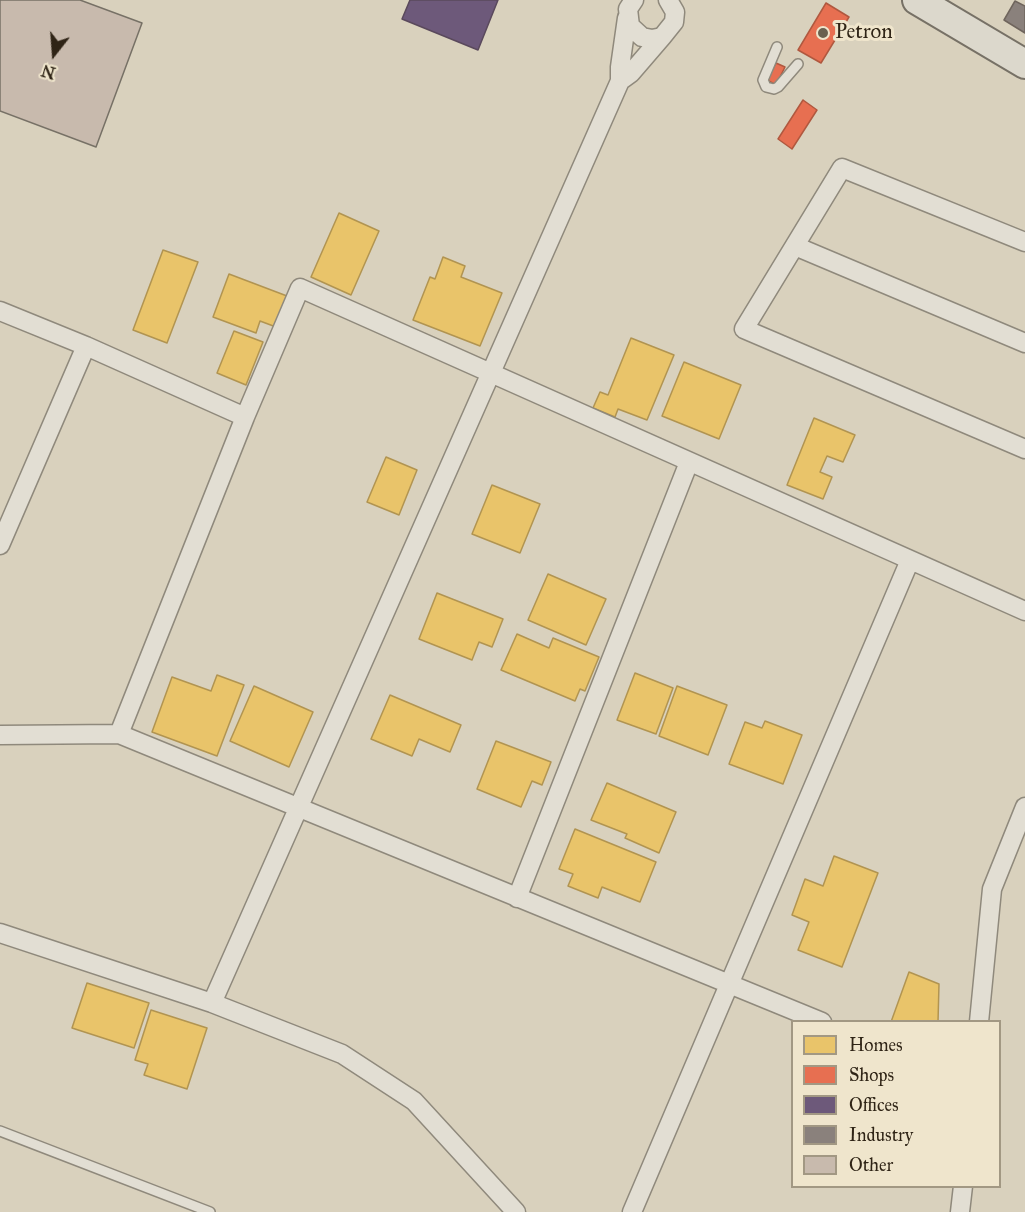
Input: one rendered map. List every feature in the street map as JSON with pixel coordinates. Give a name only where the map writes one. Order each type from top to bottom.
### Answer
[{"type":"main road","points":[[917,0],[1025,64]]},
{"type":"street","points":[[621,81],[620,67],[628,9],[634,0]]},
{"type":"street","points":[[212,1003],[621,81],[631,73],[674,22],[670,1]]},
{"type":"street","points":[[627,18],[630,26],[642,37],[652,39],[662,37]]},
{"type":"street","points":[[1025,242],[842,168],[744,330],[1025,449]]},
{"type":"street","points":[[795,246],[1025,343]]},
{"type":"street","points":[[119,734],[245,417],[300,288],[1025,611]]},
{"type":"street","points":[[0,311],[86,346],[245,417]]},
{"type":"street","points":[[0,545],[86,346]]},
{"type":"street","points":[[517,898],[690,462]]},
{"type":"street","points":[[632,1212],[910,560]]},
{"type":"street","points":[[0,735],[119,734],[817,1020]]},
{"type":"street","points":[[979,1020],[992,890],[1025,807]]},
{"type":"street","points":[[0,933],[212,1003],[342,1054],[414,1101],[516,1212]]},
{"type":"street","points":[[960,1212],[963,1188]]},
{"type":"lane","points":[[777,47],[763,80],[765,87],[774,89],[778,87],[798,64]]},
{"type":"lane","points":[[0,1131],[210,1212]]},
{"type":"building: Homes","points":[[339,213],[379,231],[351,295],[311,277]]},
{"type":"building: Homes","points":[[163,250],[198,262],[167,343],[133,330]]},
{"type":"building: Homes","points":[[443,257],[465,266],[461,277],[502,293],[480,346],[413,320],[430,277],[435,279]]},
{"type":"building: Homes","points":[[229,274],[287,296],[276,327],[260,321],[256,333],[213,317]]},
{"type":"building: Homes","points":[[234,331],[263,342],[246,385],[217,373]]},
{"type":"building: Homes","points":[[631,338],[674,355],[647,420],[618,409],[615,417],[593,408],[600,392],[608,395]]},
{"type":"building: Homes","points":[[684,362],[741,385],[719,439],[662,416]]},
{"type":"building: Homes","points":[[814,418],[855,435],[843,462],[827,456],[820,472],[832,477],[823,499],[787,485]]},
{"type":"building: Homes","points":[[386,457],[417,470],[399,515],[367,502]]},
{"type":"building: Homes","points":[[492,485],[540,504],[520,553],[472,534]]},
{"type":"building: Homes","points":[[548,574],[606,599],[586,645],[528,620]]},
{"type":"building: Homes","points":[[437,593],[503,619],[492,647],[479,642],[472,660],[419,639]]},
{"type":"building: Homes","points":[[517,634],[549,648],[553,638],[599,657],[585,691],[580,689],[575,701],[501,670]]},
{"type":"building: Homes","points":[[635,673],[673,688],[656,734],[617,720]]},
{"type":"building: Homes","points":[[217,675],[244,685],[217,756],[152,732],[172,677],[211,691]]},
{"type":"building: Homes","points":[[254,686],[313,712],[289,767],[230,741]]},
{"type":"building: Homes","points":[[677,686],[727,705],[708,755],[659,736]]},
{"type":"building: Homes","points":[[390,695],[461,725],[450,752],[419,739],[412,756],[371,739]]},
{"type":"building: Homes","points":[[765,721],[802,735],[783,784],[729,764],[745,722],[762,728]]},
{"type":"building: Homes","points":[[496,741],[551,762],[542,785],[532,781],[521,807],[477,789]]},
{"type":"building: Homes","points":[[607,783],[676,812],[659,853],[625,838],[627,834],[591,820]]},
{"type":"building: Homes","points":[[575,829],[656,862],[640,902],[602,887],[598,898],[568,886],[573,874],[559,869]]},
{"type":"building: Homes","points":[[834,856],[878,873],[842,967],[798,950],[809,922],[792,915],[805,879],[823,886]]},
{"type":"building: Homes","points":[[909,972],[939,984],[938,1020],[892,1020]]},
{"type":"building: Homes","points":[[87,983],[149,1003],[134,1048],[72,1028]]},
{"type":"building: Homes","points":[[151,1010],[207,1028],[187,1089],[144,1075],[148,1064],[135,1060]]},
{"type":"building: Shops","name":"Petron","points":[[826,3],[849,17],[821,63],[798,50]]},
{"type":"building: Shops","points":[[776,63],[785,67],[776,85],[767,80]]},
{"type":"building: Shops","points":[[803,100],[817,110],[792,149],[778,139]]},
{"type":"building: Offices","points":[[410,0],[498,0],[478,50],[402,19]]},
{"type":"building: Industry","points":[[1015,1],[1025,6],[1025,33],[1004,20]]},
{"type":"building: Other","points":[[0,0],[80,0],[142,23],[96,147],[0,111]]},
{"type":"place","name":"Petron","points":[[823,33]]}]
